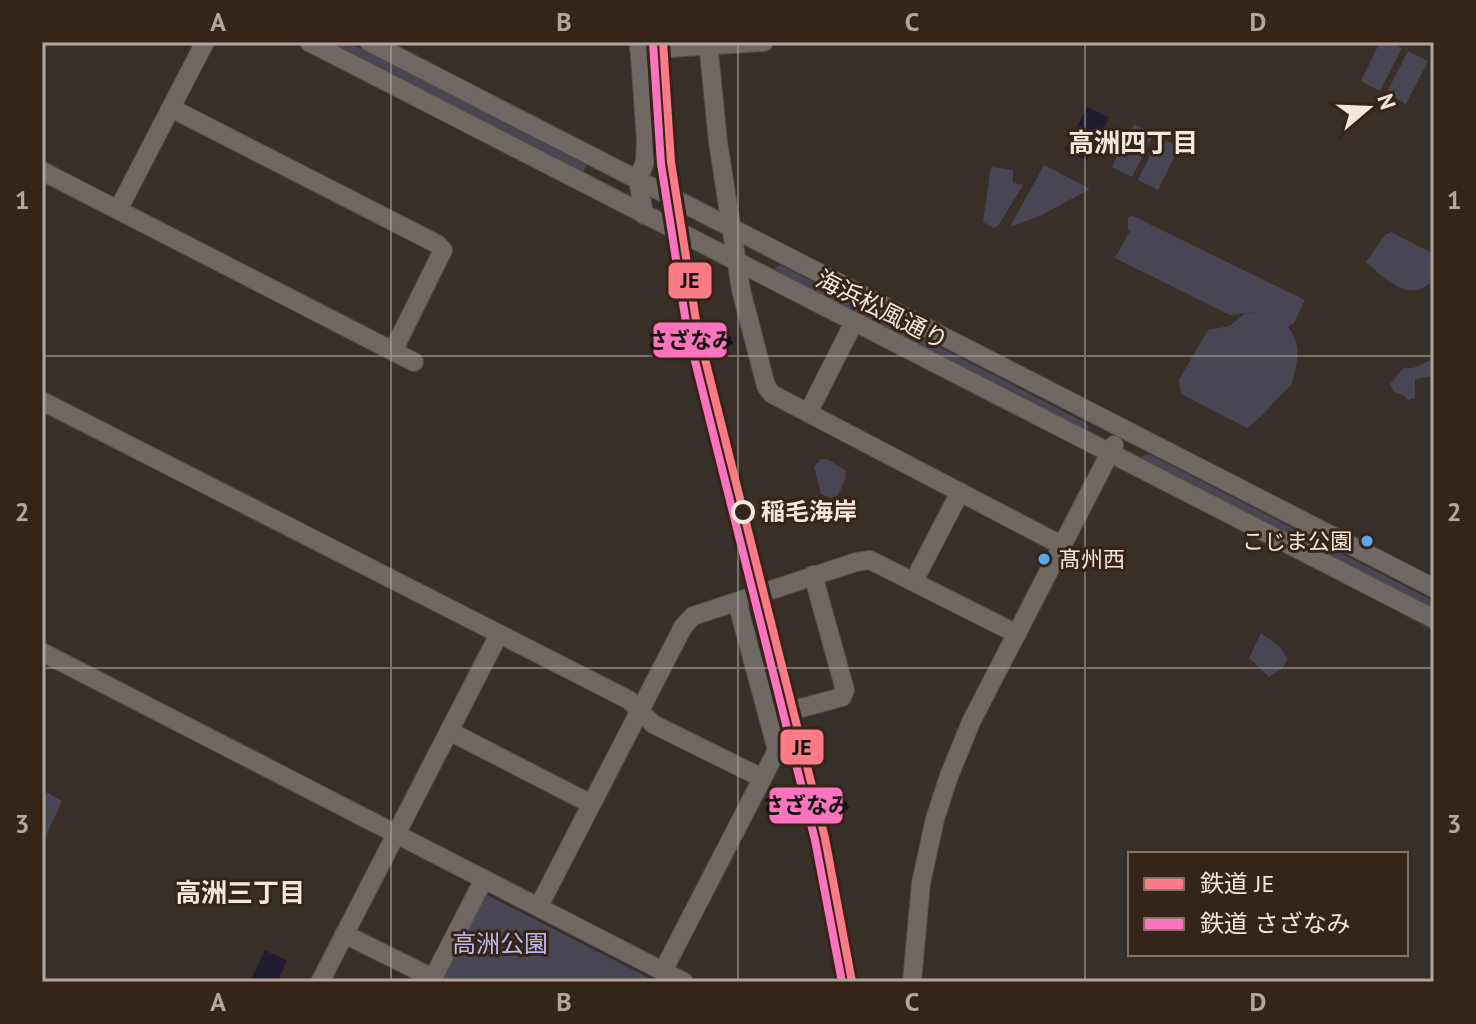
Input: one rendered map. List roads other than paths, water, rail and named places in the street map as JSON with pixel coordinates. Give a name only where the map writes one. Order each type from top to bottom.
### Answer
[{"type":"street","points":[[118,210],[205,42]]},
{"type":"street","name":"海浜松風通り","points":[[309,42],[1434,619]]},
{"type":"street","name":"海浜松風通り","points":[[369,42],[1434,588]]},
{"type":"street","points":[[644,215],[638,179],[645,162],[646,140],[639,46],[764,42]]},
{"type":"street","points":[[708,44],[718,142],[741,290],[766,386],[772,394],[1063,546]]},
{"type":"street","points":[[171,108],[437,244],[443,250],[393,351]]},
{"type":"street","points":[[42,171],[414,362]]},
{"type":"street","points":[[808,413],[854,322]]},
{"type":"street","points":[[42,401],[629,700],[653,724],[762,778]]},
{"type":"street","points":[[912,982],[921,883],[935,819],[971,722],[1122,428]]},
{"type":"street","points":[[914,581],[960,492]]},
{"type":"street","points":[[539,906],[683,627],[693,616],[813,575],[870,560],[1017,634]]},
{"type":"street","points":[[768,717],[842,697],[845,690],[813,575]]},
{"type":"street","points":[[663,971],[777,750],[737,602]]},
{"type":"street","points":[[320,982],[499,634]]},
{"type":"street","points":[[42,652],[684,982]]},
{"type":"street","points":[[449,731],[591,804]]},
{"type":"street","points":[[344,934],[433,978],[484,879]]},
{"type":"rail line","name":"JE","points":[[663,42],[671,162],[697,327],[825,838],[852,982]]},
{"type":"rail line","name":"さざなみ","points":[[653,43],[661,164],[687,329],[815,840],[842,982]]},
{"type":"place","name":"稲毛海岸","points":[[743,512]]},
{"type":"place","name":"こじま公園","points":[[1367,541]]},
{"type":"place","name":"髙州西","points":[[1044,559]]},
{"type":"district","name":"高洲四丁目","points":[[1133,143]]},
{"type":"district","name":"高洲三丁目","points":[[240,893]]},
{"type":"park label","name":"高洲公園","points":[[500,944]]}]
